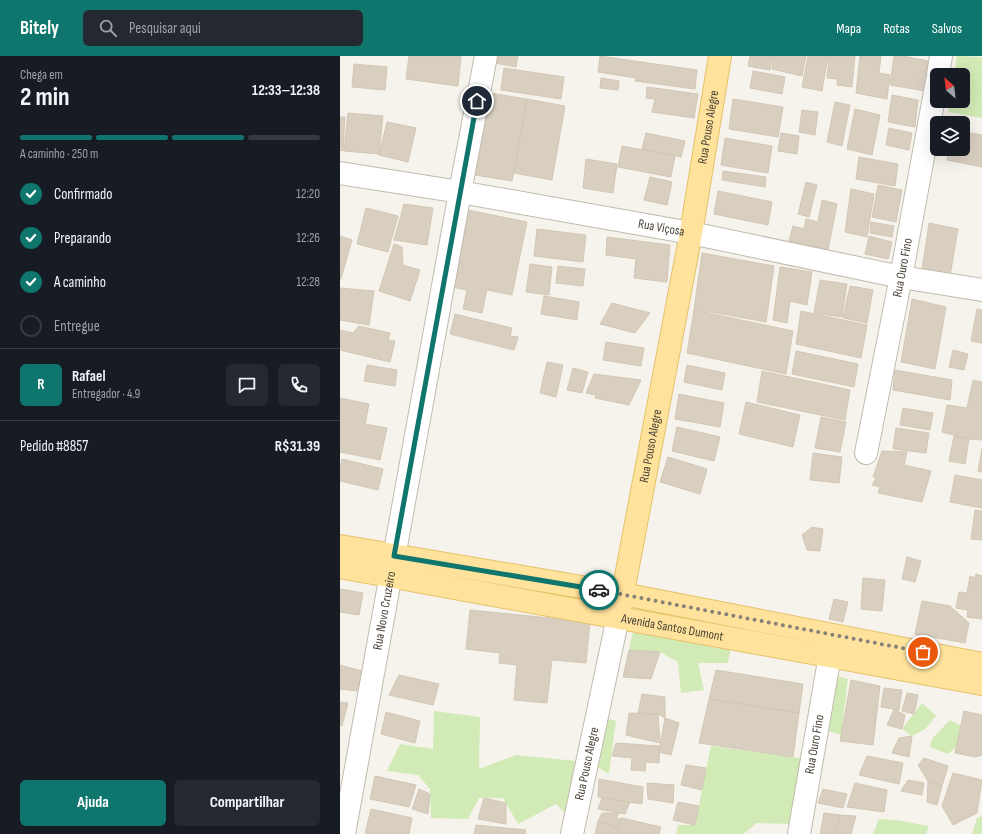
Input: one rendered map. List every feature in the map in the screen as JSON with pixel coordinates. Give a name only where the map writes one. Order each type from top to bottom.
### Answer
[{"type":"main road","name":"Rua Pouso Alegre","points":[[618,617],[691,233],[720,56]]},
{"type":"main road","name":"Avenida Santos Dumont","points":[[340,546],[392,566],[618,617],[982,684]]},
{"type":"main road","name":"Avenida Santos Dumont","points":[[340,567],[392,566],[623,594],[982,664]]},
{"type":"street","name":"Rua Novo Cruzeiro","points":[[344,834],[486,56]]},
{"type":"street","points":[[939,68],[942,56]]},
{"type":"street","name":"Rua Ouro Fino","points":[[866,453],[901,277],[932,108]]},
{"type":"street","name":"Rua Viçosa","points":[[340,173],[460,192],[691,233],[901,277],[982,290]]},
{"type":"street","name":"Rua Pouso Alegre","points":[[572,834],[618,617]]},
{"type":"street","name":"Rua Ouro Fino","points":[[799,834],[830,655]]},
{"type":"green space","points":[[957,56],[982,57],[982,118],[948,112],[949,108],[970,108],[970,68],[955,68]]},
{"type":"green space","points":[[633,631],[731,646],[728,663],[698,663],[704,690],[681,693],[678,662],[660,652],[629,650]]},
{"type":"green space","points":[[834,675],[848,679],[841,735],[818,728]]},
{"type":"green space","points":[[922,703],[936,716],[925,729],[912,736],[902,729]]},
{"type":"green space","points":[[434,711],[480,717],[479,769],[516,755],[576,761],[569,817],[556,804],[518,824],[503,798],[479,798],[468,819],[431,818],[430,789],[418,775],[387,771],[400,744],[433,749]]},
{"type":"green space","points":[[605,718],[616,721],[609,774],[594,765]]},
{"type":"green space","points":[[950,720],[961,726],[957,746],[948,754],[930,747],[932,739]]},
{"type":"green space","points":[[711,746],[807,759],[795,824],[757,823],[743,834],[676,834],[678,825],[695,825]]},
{"type":"green space","points":[[982,816],[982,834],[972,834],[977,818]]},
{"type":"green space","points":[[879,819],[896,820],[929,826],[926,834],[873,834]]},
{"type":"building","points":[[409,56],[461,56],[458,86],[406,79]]},
{"type":"building","points":[[492,56],[518,56],[516,67],[495,63]]},
{"type":"building","points":[[600,56],[697,70],[695,89],[635,81],[636,78],[598,72]]},
{"type":"building","points":[[750,56],[773,56],[770,70],[748,66]]},
{"type":"building","points":[[774,56],[806,56],[802,76],[772,69]]},
{"type":"building","points":[[808,56],[828,56],[822,91],[802,87]]},
{"type":"building","points":[[829,56],[855,56],[852,87],[837,85],[837,79],[827,78]]},
{"type":"building","points":[[860,56],[881,56],[879,73],[890,75],[887,99],[856,93]]},
{"type":"building","points":[[894,56],[929,61],[925,91],[890,85]]},
{"type":"building","points":[[354,64],[387,67],[385,90],[352,87]]},
{"type":"building","points":[[504,68],[564,77],[561,99],[501,90]]},
{"type":"building","points":[[753,71],[785,77],[782,94],[750,88]]},
{"type":"building","points":[[601,78],[619,81],[618,90],[600,88]]},
{"type":"building","points":[[647,87],[698,94],[694,118],[652,112],[655,99],[646,98]]},
{"type":"building","points":[[490,93],[527,99],[512,181],[475,175]]},
{"type":"building","points":[[892,95],[918,100],[915,127],[888,122]]},
{"type":"building","points":[[527,99],[565,106],[552,180],[514,173]]},
{"type":"building","points":[[733,99],[783,107],[778,137],[729,129]]},
{"type":"building","points":[[835,102],[850,105],[842,146],[827,142]]},
{"type":"building","points":[[855,109],[880,115],[872,155],[847,149]]},
{"type":"building","points":[[802,110],[818,112],[815,135],[799,132]]},
{"type":"building","points":[[348,113],[383,116],[379,154],[344,151]]},
{"type":"building","points":[[340,117],[345,117],[343,151],[340,150]]},
{"type":"building","points":[[387,122],[416,128],[408,162],[379,155]]},
{"type":"building","points":[[889,128],[912,133],[909,150],[886,145]]},
{"type":"building","points":[[646,133],[685,141],[681,157],[642,149]]},
{"type":"building","points":[[781,133],[799,136],[797,154],[778,151]]},
{"type":"building","points":[[970,133],[982,135],[982,167],[947,160],[948,156],[970,156]]},
{"type":"building","points":[[725,138],[772,146],[768,173],[721,165]]},
{"type":"building","points":[[622,146],[675,156],[671,177],[618,167]]},
{"type":"building","points":[[859,157],[898,164],[895,186],[856,179]]},
{"type":"building","points":[[586,159],[617,164],[613,193],[583,188]]},
{"type":"building","points":[[723,171],[766,177],[765,187],[722,180]]},
{"type":"building","points":[[650,177],[672,182],[667,205],[644,200]]},
{"type":"building","points":[[806,182],[817,185],[809,217],[798,214]]},
{"type":"building","points":[[878,185],[902,190],[896,222],[872,217]]},
{"type":"building","points":[[851,189],[874,194],[867,237],[845,232]]},
{"type":"building","points":[[718,191],[772,202],[768,225],[714,214]]},
{"type":"building","points":[[822,200],[837,204],[828,250],[789,241],[793,226],[804,229],[806,219],[818,222]]},
{"type":"building","points":[[404,204],[433,208],[427,245],[394,240]]},
{"type":"building","points":[[366,208],[398,216],[388,252],[357,244]]},
{"type":"building","points":[[468,210],[527,222],[512,295],[487,290],[482,313],[463,309],[467,290],[452,287]]},
{"type":"building","points":[[871,222],[894,226],[892,237],[870,233]]},
{"type":"building","points":[[929,223],[958,229],[950,276],[922,270]]},
{"type":"building","points":[[537,229],[586,235],[583,262],[534,256]]},
{"type":"building","points":[[340,236],[352,240],[341,279],[340,279]]},
{"type":"building","points":[[869,236],[892,242],[888,259],[865,254]]},
{"type":"building","points":[[607,237],[670,245],[667,282],[634,278],[636,259],[606,255]]},
{"type":"building","points":[[394,244],[402,247],[403,265],[420,270],[410,301],[379,291]]},
{"type":"building","points":[[702,253],[774,266],[766,322],[694,309]]},
{"type":"building","points":[[530,264],[552,267],[549,295],[526,292]]},
{"type":"building","points":[[558,266],[585,269],[583,286],[556,283]]},
{"type":"building","points":[[780,267],[812,272],[807,305],[790,301],[787,323],[773,320]]},
{"type":"building","points":[[820,280],[847,284],[842,317],[814,313]]},
{"type":"building","points":[[850,286],[873,290],[867,323],[843,318]]},
{"type":"building","points":[[340,288],[374,291],[369,325],[340,320]]},
{"type":"building","points":[[544,296],[579,302],[577,320],[541,314]]},
{"type":"building","points":[[912,299],[946,307],[935,369],[901,362]]},
{"type":"building","points":[[612,303],[650,313],[635,333],[600,324]]},
{"type":"building","points":[[977,309],[982,310],[982,343],[971,341]]},
{"type":"building","points":[[694,310],[793,331],[786,374],[687,353]]},
{"type":"building","points":[[801,311],[867,325],[861,358],[796,344]]},
{"type":"building","points":[[455,314],[512,328],[510,336],[518,337],[514,350],[450,334]]},
{"type":"building","points":[[359,326],[390,333],[388,340],[395,341],[390,362],[340,350],[340,330],[353,333]]},
{"type":"building","points":[[606,342],[644,348],[641,366],[603,360]]},
{"type":"building","points":[[953,350],[968,354],[964,370],[949,367]]},
{"type":"building","points":[[796,351],[858,364],[854,387],[792,374]]},
{"type":"building","points":[[547,362],[563,365],[556,397],[540,393]]},
{"type":"building","points":[[367,365],[397,370],[395,386],[364,381]]},
{"type":"building","points":[[687,365],[725,373],[722,390],[684,382]]},
{"type":"building","points":[[573,368],[588,372],[582,393],[567,390]]},
{"type":"building","points":[[895,370],[952,380],[950,400],[893,390]]},
{"type":"building","points":[[762,371],[850,390],[845,420],[757,402]]},
{"type":"building","points":[[594,374],[641,380],[629,405],[595,398],[596,395],[586,393]]},
{"type":"building","points":[[973,380],[982,382],[982,440],[969,439],[942,432],[947,405],[967,408]]},
{"type":"building","points":[[679,394],[724,403],[720,427],[675,419]]},
{"type":"building","points":[[340,398],[369,404],[365,424],[387,428],[380,460],[340,452]]},
{"type":"building","points":[[746,402],[800,415],[793,447],[739,434]]},
{"type":"building","points":[[903,408],[933,413],[930,430],[900,425]]},
{"type":"building","points":[[821,417],[846,422],[840,452],[815,448]]},
{"type":"building","points":[[677,427],[720,437],[714,461],[672,451]]},
{"type":"building","points":[[896,428],[929,433],[926,453],[893,449]]},
{"type":"building","points":[[954,436],[969,439],[965,464],[949,461]]},
{"type":"building","points":[[982,448],[982,472],[978,471]]},
{"type":"building","points":[[882,451],[907,452],[904,465],[931,471],[922,502],[878,493],[880,487],[872,485],[876,478],[873,477]]},
{"type":"building","points":[[813,453],[842,457],[839,483],[810,480]]},
{"type":"building","points":[[668,457],[707,469],[700,494],[660,482]]},
{"type":"building","points":[[342,459],[383,469],[378,490],[340,481]]},
{"type":"building","points":[[955,475],[982,480],[982,508],[950,502]]},
{"type":"building","points":[[975,510],[982,511],[982,540],[971,539]]},
{"type":"building","points":[[812,527],[823,529],[820,551],[807,550],[802,535]]},
{"type":"building","points":[[907,557],[921,561],[915,582],[902,579]]},
{"type":"building","points":[[976,574],[982,576],[982,619],[967,617],[968,610],[956,608],[959,592],[967,593],[970,576],[975,578]]},
{"type":"building","points":[[863,578],[885,580],[882,611],[861,609]]},
{"type":"building","points":[[340,589],[363,593],[359,615],[340,612]]},
{"type":"building","points":[[834,599],[848,602],[843,622],[829,619]]},
{"type":"building","points":[[922,601],[950,606],[969,623],[965,643],[915,634]]},
{"type":"building","points":[[470,610],[590,622],[586,663],[552,660],[547,703],[514,700],[517,665],[499,663],[500,653],[466,649]]},
{"type":"building","points":[[629,650],[660,652],[651,679],[623,677]]},
{"type":"building","points":[[340,665],[362,671],[357,691],[340,689]]},
{"type":"building","points":[[716,670],[803,684],[799,713],[709,699]]},
{"type":"building","points":[[399,675],[439,684],[433,705],[389,695]]},
{"type":"building","points":[[851,680],[880,686],[873,745],[840,741]]},
{"type":"building","points":[[884,688],[902,690],[899,710],[881,707]]},
{"type":"building","points":[[907,693],[918,695],[914,714],[902,711]]},
{"type":"building","points":[[642,694],[665,697],[665,718],[658,714],[638,713]]},
{"type":"building","points":[[709,699],[799,713],[793,757],[699,743]]},
{"type":"building","points":[[340,702],[348,703],[342,726],[340,725]]},
{"type":"building","points":[[894,709],[905,715],[902,729],[887,725]]},
{"type":"building","points":[[964,711],[982,715],[982,755],[975,757],[955,753]]},
{"type":"building","points":[[386,712],[420,721],[415,743],[381,734]]},
{"type":"building","points":[[629,713],[658,714],[660,743],[626,735]]},
{"type":"building","points":[[665,718],[679,723],[671,755],[659,752]]},
{"type":"building","points":[[912,736],[909,757],[892,753],[899,738]]},
{"type":"building","points":[[616,743],[660,746],[659,763],[646,762],[645,771],[631,770],[632,758],[612,756]]},
{"type":"building","points":[[867,756],[903,763],[899,784],[859,775]]},
{"type":"building","points":[[924,758],[948,766],[942,786],[928,781],[918,765]]},
{"type":"building","points":[[686,765],[706,768],[702,790],[681,785]]},
{"type":"building","points":[[953,773],[982,780],[977,813],[953,825],[942,806]]},
{"type":"building","points":[[375,776],[416,785],[409,807],[370,799]]},
{"type":"building","points":[[599,779],[643,787],[642,804],[598,797]]},
{"type":"building","points":[[908,780],[924,783],[922,795],[901,791]]},
{"type":"building","points":[[928,781],[942,786],[937,805],[927,802]]},
{"type":"building","points":[[647,783],[674,785],[673,803],[648,799]]},
{"type":"building","points":[[855,783],[887,790],[884,812],[847,807]]},
{"type":"building","points":[[419,789],[430,794],[428,814],[412,809]]},
{"type":"building","points":[[823,789],[847,794],[843,808],[818,803]]},
{"type":"building","points":[[484,798],[506,803],[506,824],[478,819]]},
{"type":"building","points":[[602,798],[630,802],[625,814],[598,809]]},
{"type":"building","points":[[678,802],[699,806],[695,825],[673,820]]},
{"type":"building","points":[[371,809],[412,818],[409,834],[365,834]]},
{"type":"building","points":[[602,813],[619,813],[616,819],[622,818],[618,828],[598,821]]},
{"type":"building","points":[[824,813],[840,815],[835,834],[820,834]]},
{"type":"building","points":[[840,815],[856,816],[851,834],[835,834]]},
{"type":"building","points":[[622,818],[661,827],[659,834],[616,834]]},
{"type":"building","points":[[598,821],[618,828],[615,834],[595,834]]},
{"type":"building","points":[[476,825],[526,830],[525,834],[474,834]]},
{"type":"way so far","points":[[599,590],[923,652]]},
{"type":"route","points":[[477,101],[394,556],[599,590]]}]
